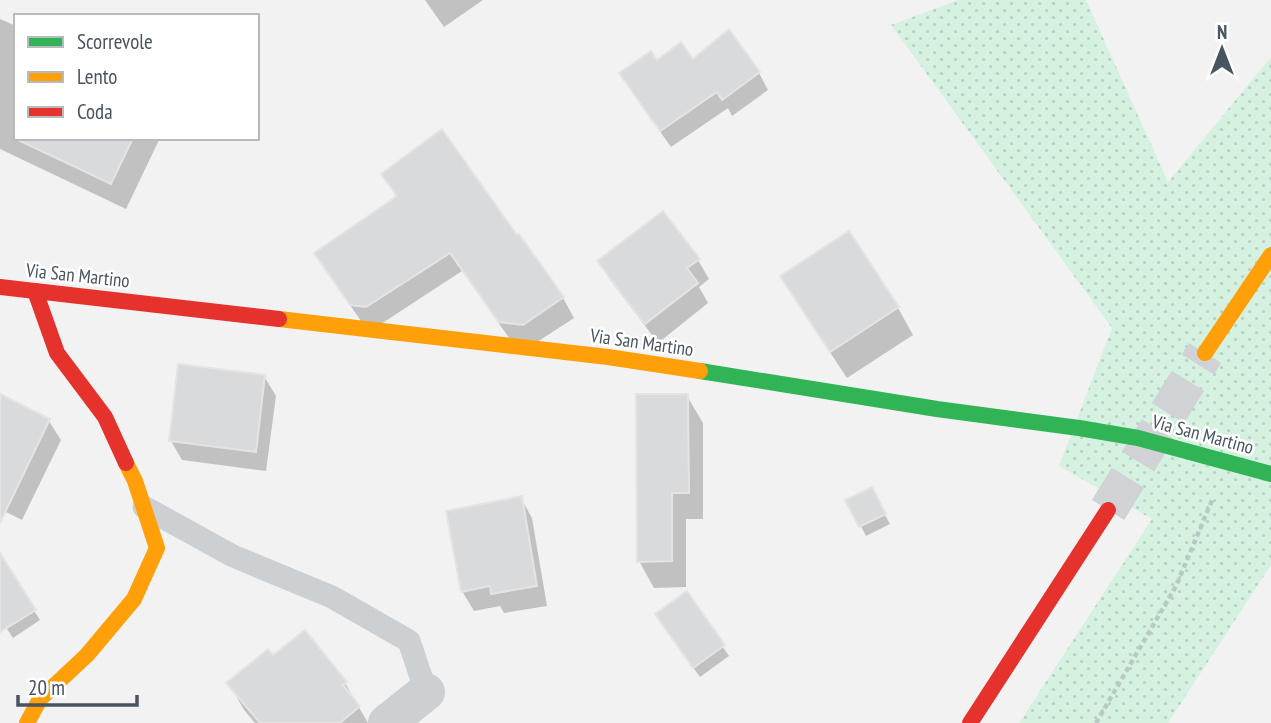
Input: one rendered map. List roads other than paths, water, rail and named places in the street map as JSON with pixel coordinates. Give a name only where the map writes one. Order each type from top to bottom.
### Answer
[{"type":"street","points":[[1205,354],[1271,255]]},
{"type":"street","name":"Via San Martino","points":[[0,287],[608,357],[937,410],[1079,428],[1138,439],[1271,474]]},
{"type":"street","points":[[26,723],[40,699],[87,655],[134,599],[157,548],[135,481],[106,417],[57,353],[35,291]]},
{"type":"street","points":[[970,723],[1108,510]]},
{"type":"street","points":[[387,723],[426,692]]},
{"type":"lane","points":[[144,507],[233,556],[332,597],[409,641],[426,692]]},
{"type":"tunnel","points":[[1108,510],[1205,353]]}]
